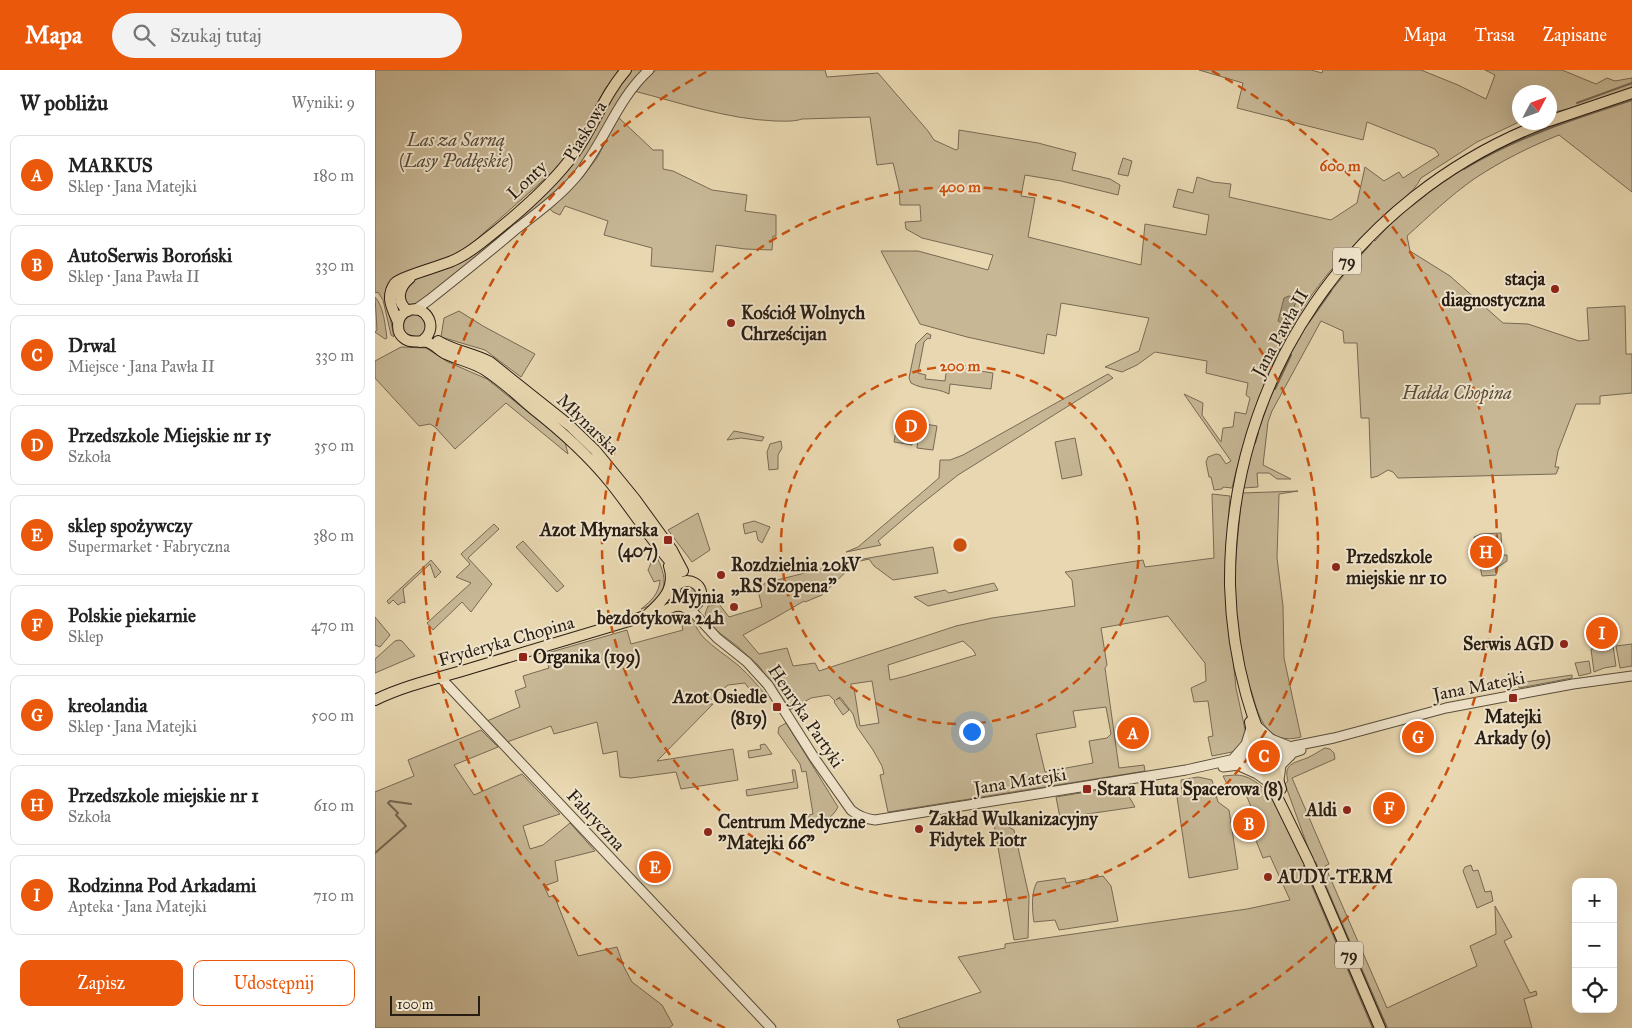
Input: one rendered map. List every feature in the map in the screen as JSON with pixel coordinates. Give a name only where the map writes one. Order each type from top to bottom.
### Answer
[{"type":"main road","name":"Lonty","points":[[399,322],[390,304],[391,292],[399,279],[405,276],[413,276],[453,261],[472,250],[539,193],[561,171],[575,152],[609,93],[627,70]]},
{"type":"main road","points":[[1557,118],[1632,93]]},
{"type":"main road","name":"Jana Pawła II","points":[[1308,860],[1279,799],[1272,754],[1253,726],[1242,692],[1231,613],[1230,572],[1238,488],[1248,444],[1262,403],[1290,343],[1309,311],[1336,273],[1367,238],[1427,186],[1467,160],[1528,130]]},
{"type":"main road","points":[[411,310],[401,317],[398,329],[403,338],[413,342],[420,342],[430,332],[430,320],[425,314],[411,310],[401,303],[399,295],[403,285],[413,276]]},
{"type":"main road","name":"Młynarska","points":[[430,332],[437,341],[449,347],[470,352],[490,362],[569,425],[595,450],[635,499],[672,550],[683,582]]},
{"type":"main road","name":"Młynarska","points":[[420,342],[428,342],[447,354],[467,361],[486,371],[563,432],[611,482],[673,565],[683,582],[696,584],[699,587],[701,596],[697,603]]},
{"type":"main road","name":"Młynarska","points":[[646,615],[662,602],[670,587],[671,576],[665,556]]},
{"type":"main road","points":[[679,603],[674,590],[683,582]]},
{"type":"main road","name":"Fryderyka Chopina","points":[[375,700],[408,686],[646,615],[662,612],[679,603],[694,606],[697,603]]},
{"type":"main road","name":"Jana Pawła II","points":[[1239,670],[1253,726],[1253,750]]},
{"type":"main road","points":[[1260,744],[1272,754],[1269,766],[1259,765],[1252,758],[1253,750],[1260,744]]},
{"type":"main road","name":"Jana Pawła II","points":[[1259,765],[1276,785],[1380,1028]]},
{"type":"street","name":"Piaskowa","points":[[411,310],[429,300],[533,216],[574,179],[596,148],[625,96],[649,70]]},
{"type":"street","points":[[425,314],[429,300]]},
{"type":"street","points":[[679,603],[692,611],[705,626]]},
{"type":"street","points":[[697,603],[705,626]]},
{"type":"street","name":"Henryka Partyki","points":[[705,626],[747,662],[768,685],[820,766],[852,811]]},
{"type":"street","name":"Jana Matejki","points":[[1272,754],[1446,708],[1583,682],[1632,676]]},
{"type":"street","name":"Fabryczna","points":[[440,677],[771,1028]]},
{"type":"street","points":[[1253,726],[1292,750],[1281,765],[1276,785],[1235,762],[1247,744],[1253,726]]},
{"type":"street","name":"Jana Matejki","points":[[1235,762],[1253,750]]},
{"type":"street","name":"Jana Matejki","points":[[852,811],[859,816],[875,820],[1235,762],[1259,765]]},
{"type":"green space","name":"Las za Sarną (Lasy Podłęskie)","points":[[375,70],[620,70],[605,89],[571,150],[557,168],[469,246],[450,257],[411,272],[388,307],[394,337],[391,335],[383,300],[378,292],[375,293]]},
{"type":"green space","points":[[632,70],[644,70],[623,93],[587,157],[575,173],[528,215],[417,305],[406,306],[403,289],[416,278],[460,262],[543,195],[567,172],[580,154],[610,100]]},
{"type":"green space","points":[[656,70],[825,70],[827,77],[878,73],[934,140],[956,150],[958,149],[959,130],[1038,143],[1076,153],[1072,170],[1110,179],[1120,185],[1118,195],[1061,181],[1025,175],[1021,196],[1035,198],[1028,237],[1141,265],[1145,224],[1206,235],[1209,215],[1173,207],[1178,189],[1193,193],[1197,177],[1213,182],[1231,184],[1229,197],[1331,220],[1357,203],[1365,167],[1384,181],[1399,172],[1403,178],[1439,155],[1435,149],[1367,122],[1363,140],[1237,108],[1243,83],[1199,70],[1311,70],[1322,73],[1323,70],[1421,70],[1486,99],[1495,75],[1485,70],[1562,70],[1596,84],[1607,78],[1615,81],[1632,78],[1632,88],[1557,111],[1557,85],[1512,85],[1512,125],[1477,142],[1421,178],[1409,194],[1378,221],[1339,261],[1319,285],[1301,311],[1271,368],[1259,397],[1232,488],[1223,487],[1222,489],[1214,490],[1206,462],[1208,457],[1216,454],[1220,455],[1226,464],[1231,461],[1184,394],[1203,403],[1202,415],[1221,442],[1223,428],[1233,427],[1235,412],[1246,414],[1250,398],[1246,395],[1248,383],[1206,373],[1207,361],[1155,352],[1137,365],[1122,372],[1105,367],[1139,351],[1149,318],[1061,303],[1056,336],[1047,334],[1044,354],[967,337],[920,324],[881,251],[918,251],[988,270],[993,255],[922,238],[906,229],[905,222],[921,221],[920,205],[900,205],[899,188],[893,163],[877,165],[870,117],[802,119],[795,121],[757,120],[704,110],[634,91]]},
{"type":"green space","name":"Hałda Chopina","points":[[1632,100],[1632,192],[1559,135],[1494,166],[1448,199],[1407,236],[1410,251],[1450,276],[1503,323],[1528,324],[1579,341],[1589,340],[1587,308],[1625,306],[1626,354],[1632,354],[1632,393],[1600,396],[1600,404],[1576,404],[1558,451],[1555,467],[1559,467],[1556,474],[1398,478],[1393,472],[1388,470],[1371,478],[1369,418],[1361,418],[1357,343],[1344,343],[1343,331],[1321,321],[1272,411],[1268,422],[1263,465],[1291,479],[1277,479],[1269,473],[1257,473],[1258,487],[1243,488],[1251,452],[1276,380],[1311,316],[1373,239],[1375,241],[1391,223],[1451,176],[1520,139],[1542,130],[1557,130],[1557,125]]},
{"type":"green space","points":[[618,117],[653,150],[663,150],[663,169],[673,171],[712,190],[747,195],[745,211],[776,215],[776,236],[773,236],[772,250],[716,245],[713,272],[651,266],[652,248],[604,235],[608,221],[565,206],[560,215],[553,212],[549,208],[581,179],[597,158]]},
{"type":"green space","points":[[1123,158],[1132,161],[1128,176],[1118,174]]},
{"type":"green space","points":[[375,297],[384,316],[387,338],[385,339],[375,332],[377,330]]},
{"type":"green space","points":[[459,311],[535,354],[521,377],[485,350],[441,337],[444,318]]},
{"type":"green space","points":[[414,314],[422,318],[426,326],[422,334],[414,338],[406,334],[402,326],[406,318]]},
{"type":"green space","points":[[927,333],[931,335],[930,339],[928,338],[924,342],[918,373],[926,375],[925,379],[945,381],[947,366],[993,373],[991,389],[950,384],[949,394],[911,383],[909,378],[916,344]]},
{"type":"green space","points":[[401,347],[426,348],[448,362],[487,379],[565,442],[568,454],[506,403],[455,449],[435,427],[430,424],[419,426],[375,378],[375,361]]},
{"type":"green space","points":[[1108,374],[1113,378],[958,475],[878,541],[881,545],[846,552],[858,547],[939,478],[940,460],[950,460],[963,455]]},
{"type":"green space","points":[[898,420],[906,422],[913,436],[912,445],[894,442]]},
{"type":"green space","points":[[925,424],[937,426],[933,450],[917,448],[918,437],[923,437]]},
{"type":"green space","points":[[734,431],[764,437],[762,441],[741,438],[727,440]]},
{"type":"green space","points":[[1075,438],[1082,475],[1062,479],[1055,442]]},
{"type":"green space","points":[[781,441],[782,448],[778,455],[778,469],[769,470],[767,452],[770,444]]},
{"type":"green space","points":[[1298,491],[1279,494],[1277,558],[1283,606],[1284,658],[1301,737],[1289,739],[1272,734],[1266,728],[1258,712],[1244,671],[1238,646],[1234,603],[1242,493]]},
{"type":"green space","points":[[1212,494],[1230,496],[1225,578],[1236,688],[1246,734],[1240,746],[1232,752],[1212,756],[1208,737],[1213,736],[1208,701],[1194,702],[1191,688],[1206,681],[1205,663],[1168,616],[1101,628],[1119,768],[1144,765],[1145,771],[888,812],[880,775],[884,774],[882,766],[857,727],[853,714],[840,697],[836,700],[839,698],[849,710],[843,715],[829,695],[811,698],[790,710],[759,666],[714,629],[705,614],[708,606],[719,604],[729,617],[762,607],[758,590],[765,583],[857,560],[933,547],[938,573],[893,580],[874,566],[869,559],[856,562],[822,595],[804,601],[743,635],[759,654],[787,648],[793,666],[815,663],[819,671],[956,626],[992,618],[1075,606],[1072,580],[1065,572],[1143,560],[1145,567],[1214,558]],"holes":[[[963,641],[976,655],[890,680],[888,665]],[[872,681],[879,723],[860,726],[854,688],[851,688],[851,684]],[[1106,707],[1111,734],[1107,738],[1089,741],[1093,763],[1045,772],[1036,734],[1076,727],[1073,711]]]},
{"type":"green space","points":[[698,513],[710,550],[692,562],[668,530]]},
{"type":"green space","points":[[754,521],[770,527],[762,543],[758,540],[756,531],[745,534],[743,524]]},
{"type":"green space","points":[[494,524],[499,529],[468,558],[492,584],[471,612],[462,602],[433,630],[427,623],[471,583],[456,577],[470,564],[461,554]]},
{"type":"green space","points":[[1501,533],[1502,555],[1507,555],[1507,561],[1498,567],[1496,575],[1482,576],[1474,537],[1481,534]]},
{"type":"green space","points":[[523,541],[564,586],[557,592],[516,547]]},
{"type":"green space","points":[[655,554],[662,571],[664,586],[657,600],[641,609],[654,597],[658,589],[660,580],[654,582],[648,570]]},
{"type":"green space","points":[[431,560],[441,572],[435,578],[430,564],[403,589],[405,603],[403,602],[398,605],[393,600],[389,604],[387,601]]},
{"type":"green space","points":[[994,583],[998,590],[928,606],[914,597],[945,590],[949,593]]},
{"type":"green space","points":[[684,586],[690,586],[695,591],[693,600],[684,602],[679,597],[679,591]]},
{"type":"green space","points":[[683,613],[692,620],[703,637],[739,666],[768,698],[754,696],[745,683],[728,685],[706,704],[713,704],[657,761],[733,749],[738,780],[681,789],[676,772],[631,778],[620,777],[617,751],[603,754],[597,722],[554,734],[551,726],[507,742],[487,721],[520,707],[515,691],[526,687],[523,676],[549,668],[544,654],[627,630],[631,644],[683,630],[679,614]]},
{"type":"green space","points":[[375,617],[390,635],[380,647],[375,645]]},
{"type":"green space","points":[[399,640],[415,656],[375,673],[375,659],[395,641]]},
{"type":"green space","points":[[1632,644],[1632,666],[1620,668],[1616,646]]},
{"type":"green space","points":[[1613,646],[1616,666],[1594,672],[1591,649]]},
{"type":"green space","points":[[1589,661],[1591,673],[1579,676],[1575,663]]},
{"type":"green space","points":[[1572,675],[1572,678],[1519,688],[1518,683]]},
{"type":"green space","points":[[786,723],[838,807],[830,817],[818,823],[809,825],[809,815],[813,814],[806,771],[802,772],[800,764],[778,733],[779,727]]},
{"type":"green space","points":[[481,730],[498,747],[454,765],[474,795],[522,774],[560,814],[523,826],[530,849],[543,845],[570,823],[595,851],[555,861],[558,881],[544,886],[549,897],[554,895],[578,956],[617,947],[632,982],[662,1005],[673,1025],[669,1028],[375,1028],[375,792],[414,776],[408,760]]},
{"type":"green space","points":[[765,744],[772,754],[749,758],[748,751],[761,749],[760,745]]},
{"type":"green space","points":[[1325,748],[1330,749],[1334,753],[1335,759],[1292,778],[1329,864],[1325,866],[1387,1008],[1477,966],[1470,946],[1496,934],[1495,906],[1512,937],[1504,941],[1530,993],[1536,991],[1537,995],[1524,999],[1532,1028],[1385,1028],[1310,853],[1285,784],[1288,781],[1287,771],[1291,765]]},
{"type":"green space","points":[[792,770],[795,770],[798,788],[747,796],[746,790],[794,782]]},
{"type":"green space","points":[[1235,775],[1248,778],[1265,790],[1269,789],[1290,830],[1375,1028],[900,1028],[897,1020],[981,992],[958,957],[1005,948],[1005,944],[1247,909],[1290,900],[1270,856],[1263,858],[1255,838],[1262,834],[1243,787],[1230,790],[1223,776]]},
{"type":"green space","points":[[1198,777],[1212,780],[1218,802],[1229,810],[1238,869],[1189,878],[1177,797],[1182,795],[1181,780]]},
{"type":"green space","points":[[1123,786],[1135,807],[1060,818],[1056,797]]},
{"type":"green space","points":[[993,818],[1014,830],[1029,896],[1028,938],[1014,940]]},
{"type":"green space","points":[[1471,865],[1473,871],[1478,870],[1485,892],[1491,891],[1493,901],[1477,908],[1463,871],[1465,867]]},
{"type":"green space","points":[[1103,876],[1111,886],[1118,921],[1059,930],[1055,920],[1034,922],[1032,907],[1037,882],[1065,878],[1066,883]]},
{"type":"shaded area","points":[[1294,297],[1296,302],[1287,326],[1278,321],[1284,298]]},
{"type":"waterway","points":[[1577,103],[1632,83]]},
{"type":"waterway","points":[[1464,169],[1525,138],[1632,100]]},
{"type":"waterway","points":[[1411,206],[1425,195]]},
{"type":"waterway","points":[[1354,262],[1371,243]]},
{"type":"waterway","points":[[1309,322],[1331,291]]},
{"type":"waterway","points":[[1275,389],[1291,355]]},
{"type":"waterway","points":[[1255,443],[1258,433]]},
{"type":"waterway","points":[[375,853],[406,826],[396,815],[398,813],[388,803],[390,801],[411,804]]},
{"type":"waterway","points":[[1315,862],[1387,1028]]},
{"type":"waterway","points":[[1304,866],[1373,1028]]},
{"type":"place","name":"stacja diagnostyczna","points":[[1555,289]]},
{"type":"place","name":"Kościół Wolnych Chrześcijan","points":[[731,323]]},
{"type":"place","name":"Przedszkole Miejskie nr 15","points":[[911,426]]},
{"type":"place","name":"Azot Młynarska (407)","points":[[668,540]]},
{"type":"place","name":"Przedszkole miejskie nr 1","points":[[1486,552]]},
{"type":"place","name":"Przedszkole miejskie nr 10","points":[[1336,567]]},
{"type":"place","name":"Rozdzielnia 20kV „RS Szopena”","points":[[721,575]]},
{"type":"place","name":"Myjnia bezdotykowa 24h","points":[[734,607]]},
{"type":"place","name":"Rodzinna Pod Arkadami","points":[[1602,633]]},
{"type":"place","name":"Serwis AGD","points":[[1564,644]]},
{"type":"place","name":"Organika (199)","points":[[523,657]]},
{"type":"place","name":"Matejki Arkady (9)","points":[[1513,698]]},
{"type":"place","name":"Azot Osiedle (819)","points":[[777,707]]},
{"type":"place","name":"MARKUS","points":[[1133,733]]},
{"type":"place","name":"kreolandia","points":[[1418,737]]},
{"type":"place","name":"Drwal","points":[[1264,756]]},
{"type":"place","name":"Stara Huta Spacerowa (8)","points":[[1087,789]]},
{"type":"place","name":"Polskie piekarnie","points":[[1389,808]]},
{"type":"place","name":"Aldi","points":[[1347,810]]},
{"type":"place","name":"AutoSerwis Boroński","points":[[1249,824]]},
{"type":"place","name":"Zakład Wulkanizacyjny Fidytek Piotr","points":[[919,829]]},
{"type":"place","name":"Centrum Medyczne \"Matejki 66\"","points":[[708,832]]},
{"type":"place","name":"sklep spożywczy","points":[[655,867]]},
{"type":"place","name":"AUDY-TERM","points":[[1268,877]]}]
